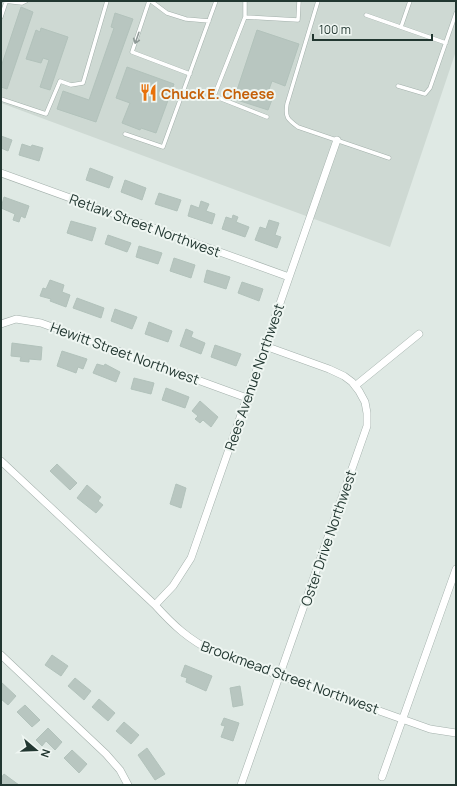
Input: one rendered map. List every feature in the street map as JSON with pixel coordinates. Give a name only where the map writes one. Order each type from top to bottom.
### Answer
[{"type":"street","name":"Rees Avenue Northwest","points":[[155,605],[173,586],[191,558],[337,140]]},
{"type":"street","name":"Retlaw Street Northwest","points":[[1,173],[289,277]]},
{"type":"street","name":"Hewitt Street Northwest","points":[[1,324],[16,319],[41,323],[247,398]]},
{"type":"street","points":[[355,386],[419,334]]},
{"type":"street","name":"Oster Drive Northwest","points":[[241,785],[367,426],[365,402],[355,386],[344,376],[329,369],[265,346]]},
{"type":"street","name":"Brookmead Street Northwest","points":[[1,461],[155,605],[176,627],[203,647],[430,729],[456,733]]},
{"type":"street","points":[[382,777],[456,569]]},
{"type":"street","points":[[1,654],[106,754],[120,770],[128,785]]},
{"type":"lane","points":[[1,17],[5,1],[23,3],[26,1]]},
{"type":"lane","points":[[1,99],[46,114],[60,81],[71,84],[83,83],[107,1]]},
{"type":"lane","points":[[190,74],[132,52],[150,1],[168,13],[186,19],[209,20]]},
{"type":"lane","points":[[125,134],[163,147],[216,1]]},
{"type":"lane","points":[[245,1],[245,17],[214,96],[267,117]]},
{"type":"lane","points":[[245,17],[298,20],[299,1]]},
{"type":"lane","points":[[318,1],[286,104],[286,113],[289,121],[298,127],[389,158]]},
{"type":"lane","points":[[401,27],[410,1]]},
{"type":"lane","points":[[398,86],[425,94],[430,88],[456,14]]},
{"type":"lane","points":[[366,15],[446,43]]},
{"type":"shaded area","points":[[1,1],[456,1],[456,51],[390,247],[1,103]]},
{"type":"building","points":[[21,7],[33,12],[7,89],[1,87],[1,67]]},
{"type":"building","points":[[115,13],[133,19],[96,122],[57,109],[63,91],[89,100],[114,28],[111,27]]},
{"type":"building","points":[[41,28],[68,37],[50,90],[40,87],[49,60],[43,58],[41,63],[26,59],[36,30],[40,32]]},
{"type":"building","points":[[257,30],[299,44],[285,86],[272,81],[267,95],[273,97],[268,110],[234,99]]},
{"type":"building","points":[[127,67],[174,84],[156,133],[141,128],[140,130],[122,123],[130,103],[116,98]]},
{"type":"building","points":[[1,136],[12,140],[8,151],[1,148]]},
{"type":"building","points":[[22,144],[31,147],[32,145],[43,148],[39,161],[19,155]]},
{"type":"building","points":[[90,168],[113,177],[109,188],[86,180]]},
{"type":"building","points":[[125,180],[146,188],[142,200],[121,192]]},
{"type":"building","points":[[159,193],[181,200],[177,211],[155,204]]},
{"type":"building","points":[[4,197],[29,206],[25,218],[21,216],[19,222],[13,220],[15,214],[1,208]]},
{"type":"building","points":[[201,201],[209,204],[206,211],[215,214],[212,224],[188,216],[191,205],[199,208]]},
{"type":"building","points":[[233,215],[238,217],[236,222],[249,227],[245,237],[222,229],[226,217],[232,219]]},
{"type":"building","points":[[269,220],[279,223],[275,235],[281,237],[277,248],[255,240],[260,227],[266,229]]},
{"type":"building","points":[[71,221],[96,228],[92,241],[67,233]]},
{"type":"building","points":[[108,235],[131,243],[127,252],[105,244]]},
{"type":"building","points":[[139,246],[162,253],[158,264],[136,257]]},
{"type":"building","points":[[174,258],[195,265],[191,278],[170,271]]},
{"type":"building","points":[[207,270],[230,277],[226,289],[204,282]]},
{"type":"building","points":[[50,280],[64,285],[62,292],[70,295],[66,307],[50,301],[51,299],[40,296],[43,288],[46,289]]},
{"type":"building","points":[[242,282],[263,289],[259,301],[238,293]]},
{"type":"building","points":[[77,298],[104,308],[101,318],[73,308]]},
{"type":"building","points":[[115,309],[137,317],[132,329],[111,321]]},
{"type":"building","points":[[149,322],[172,331],[168,342],[145,334]]},
{"type":"building","points":[[186,329],[193,332],[191,337],[205,343],[201,354],[180,346]]},
{"type":"building","points":[[12,343],[42,347],[41,360],[29,359],[29,362],[20,361],[21,357],[11,356]]},
{"type":"building","points":[[215,345],[241,354],[236,366],[211,357]]},
{"type":"building","points":[[62,351],[87,359],[83,369],[78,367],[76,373],[57,366]]},
{"type":"building","points":[[97,364],[104,366],[105,364],[120,372],[116,382],[93,373]]},
{"type":"building","points":[[134,378],[154,383],[151,394],[131,389]]},
{"type":"building","points":[[166,388],[189,397],[185,408],[162,400]]},
{"type":"building","points":[[200,401],[218,417],[211,427],[203,420],[200,423],[195,419],[198,416],[192,411]]},
{"type":"building","points":[[57,464],[77,483],[70,490],[50,471]]},
{"type":"building","points":[[176,484],[186,488],[181,508],[170,504]]},
{"type":"building","points":[[87,485],[101,497],[98,501],[103,505],[96,513],[77,498]]},
{"type":"building","points":[[52,655],[68,666],[61,676],[45,665]]},
{"type":"building","points":[[185,665],[212,676],[206,691],[186,682],[187,678],[181,676]]},
{"type":"building","points":[[75,678],[91,691],[84,700],[68,686]]},
{"type":"building","points":[[1,682],[16,696],[8,705],[1,699]]},
{"type":"building","points":[[240,686],[243,705],[233,707],[230,688]]},
{"type":"building","points":[[99,699],[115,713],[108,721],[92,707]]},
{"type":"building","points":[[25,705],[40,720],[32,727],[17,712]]},
{"type":"building","points":[[224,718],[239,723],[233,741],[221,737],[225,726],[221,725]]},
{"type":"building","points":[[124,722],[139,735],[131,744],[116,731]]},
{"type":"building","points":[[48,728],[62,742],[55,750],[46,741],[42,746],[36,740]]},
{"type":"building","points":[[147,748],[165,774],[155,780],[138,755]]},
{"type":"building","points":[[72,750],[87,764],[79,773],[64,758]]},
{"type":"building","points":[[4,774],[19,785],[1,785],[1,778]]},
{"type":"place","name":"Chuck E. Cheese","points":[[148,93]]}]
